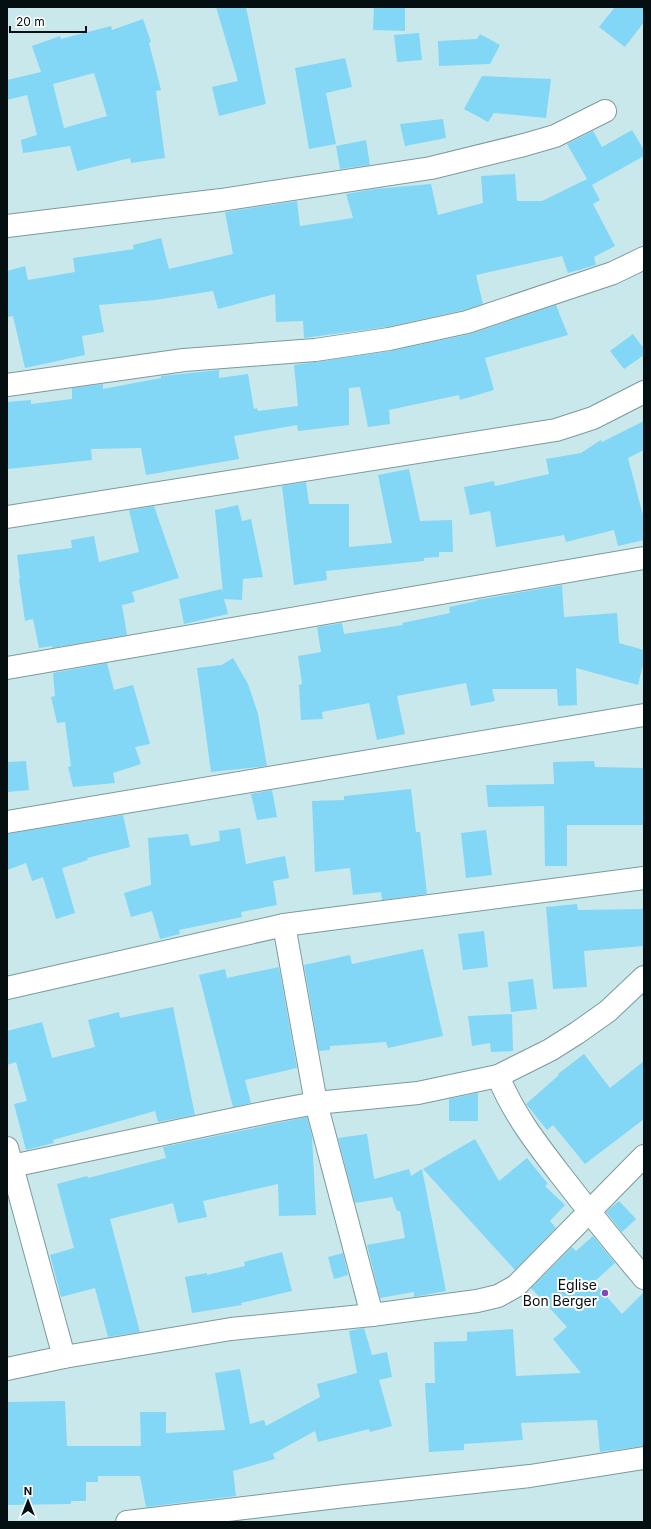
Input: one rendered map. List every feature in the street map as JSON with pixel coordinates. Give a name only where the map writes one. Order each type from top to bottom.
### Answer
[{"type":"street","points":[[7,226],[221,200],[431,168],[555,136],[605,111]]},
{"type":"street","points":[[7,385],[184,360],[315,350],[390,339],[467,322],[613,273],[644,258]]},
{"type":"street","points":[[7,518],[556,430],[594,418],[644,392]]},
{"type":"street","points":[[7,668],[644,558]]},
{"type":"street","points":[[7,822],[644,715]]},
{"type":"street","points":[[7,988],[284,925],[644,878]]},
{"type":"street","points":[[284,925],[316,1103],[372,1315]]},
{"type":"street","points":[[64,1357],[9,1160],[316,1103],[418,1093],[498,1076],[550,1050],[608,1012],[644,977]]},
{"type":"street","points":[[498,1076],[506,1095],[524,1127],[590,1213],[644,1278]]},
{"type":"street","points":[[7,1369],[64,1357],[231,1329],[372,1315],[478,1301],[498,1296],[516,1286],[590,1213],[644,1156]]},
{"type":"street","points":[[127,1522],[530,1476],[644,1458]]},
{"type":"building","points":[[216,7],[246,7],[266,104],[219,116],[212,87],[238,81]]},
{"type":"building","points":[[374,7],[405,7],[405,31],[373,30]]},
{"type":"building","points":[[615,7],[644,7],[644,22],[625,47],[599,27]]},
{"type":"building","points":[[143,19],[151,42],[149,43],[161,90],[156,91],[165,158],[131,163],[130,158],[77,171],[70,146],[23,153],[21,140],[37,135],[27,95],[7,100],[7,80],[41,72],[32,46],[60,36],[61,39],[111,26],[112,30]],"holes":[[[94,73],[107,116],[64,128],[53,84]]]},
{"type":"building","points":[[419,33],[422,60],[397,62],[394,35]]},
{"type":"building","points":[[480,34],[500,45],[490,64],[439,66],[438,41],[477,39]]},
{"type":"building","points":[[345,58],[352,87],[326,93],[336,144],[309,149],[295,68]]},
{"type":"building","points":[[482,76],[551,79],[546,118],[494,113],[488,122],[464,109]]},
{"type":"building","points":[[443,119],[446,138],[405,146],[400,124]]},
{"type":"building","points":[[632,130],[644,150],[644,156],[592,185],[600,200],[593,204],[615,246],[594,257],[596,265],[568,273],[562,256],[476,275],[483,304],[464,310],[387,327],[304,338],[303,321],[276,322],[275,294],[218,309],[213,291],[155,300],[99,305],[104,332],[82,336],[85,355],[25,368],[13,316],[7,317],[7,271],[25,266],[28,280],[75,272],[73,258],[134,249],[133,245],[161,238],[169,269],[233,254],[225,212],[297,201],[300,226],[353,218],[346,194],[375,189],[431,184],[438,215],[483,203],[481,176],[515,174],[517,201],[542,201],[587,179],[567,144],[593,131],[602,147]]},
{"type":"building","points":[[366,140],[370,165],[340,169],[336,146]]},
{"type":"building","points":[[556,305],[568,335],[485,358],[494,390],[460,400],[459,395],[389,410],[390,424],[368,427],[360,387],[349,388],[349,425],[298,431],[297,425],[234,436],[239,459],[146,475],[141,448],[91,449],[92,460],[8,469],[7,402],[31,400],[31,404],[72,399],[72,388],[103,384],[103,389],[161,378],[161,376],[219,370],[219,378],[248,374],[254,409],[257,408],[258,411],[298,406],[294,365],[391,351],[470,334]]},
{"type":"building","points":[[633,334],[644,349],[644,355],[624,369],[610,351]]},
{"type":"building","points":[[644,421],[644,450],[628,458],[644,519],[644,540],[618,546],[614,530],[566,542],[564,535],[496,547],[490,511],[470,515],[464,487],[494,481],[495,486],[549,474],[546,459],[581,453],[601,440],[602,442]]},
{"type":"building","points":[[409,469],[420,521],[452,520],[453,552],[439,552],[439,557],[424,558],[424,561],[326,571],[327,580],[294,585],[282,486],[306,482],[309,504],[349,504],[349,547],[392,543],[378,475]]},
{"type":"building","points":[[238,505],[242,521],[251,519],[263,577],[243,579],[242,600],[224,599],[228,614],[184,624],[179,599],[222,589],[223,593],[215,510]]},
{"type":"building","points":[[154,506],[179,578],[132,592],[135,602],[122,605],[127,635],[52,648],[52,646],[39,648],[33,619],[25,621],[17,555],[72,548],[71,540],[94,536],[99,562],[139,552],[129,510]]},
{"type":"building","points":[[562,585],[564,617],[617,613],[619,643],[644,650],[644,661],[638,685],[576,668],[577,705],[558,706],[557,689],[492,689],[495,701],[471,706],[466,683],[397,696],[405,734],[377,740],[369,703],[322,712],[323,719],[301,720],[299,685],[302,684],[298,656],[321,652],[317,627],[342,623],[344,634],[403,625],[402,623],[450,613],[449,607],[477,600]]},
{"type":"building","points":[[233,658],[248,684],[258,714],[267,766],[211,772],[197,668],[222,665]]},
{"type":"building","points":[[107,663],[114,690],[133,685],[150,744],[135,747],[141,764],[113,773],[115,783],[73,787],[68,767],[71,766],[65,722],[57,723],[51,697],[55,696],[53,673]]},
{"type":"building","points":[[26,761],[29,790],[8,792],[7,762]]},
{"type":"building","points":[[594,761],[595,767],[644,768],[644,825],[567,825],[567,866],[545,866],[544,806],[488,807],[486,785],[554,784],[553,762]]},
{"type":"building","points":[[411,789],[416,832],[420,832],[427,894],[382,900],[381,892],[353,895],[350,868],[315,872],[312,801],[344,800],[344,796]]},
{"type":"building","points":[[272,790],[277,817],[257,820],[251,794]]},
{"type":"building","points":[[123,815],[130,847],[87,858],[88,860],[62,868],[75,913],[56,919],[43,877],[32,881],[26,863],[7,870],[7,834]]},
{"type":"building","points":[[240,828],[246,864],[285,856],[289,878],[273,881],[277,905],[241,912],[242,917],[179,930],[180,934],[160,939],[152,911],[131,917],[124,893],[151,885],[148,838],[188,834],[191,846],[220,841],[219,831]]},
{"type":"building","points":[[486,830],[492,875],[466,878],[461,833]]},
{"type":"building","points":[[577,904],[578,910],[644,909],[644,946],[584,951],[587,987],[553,989],[546,907]]},
{"type":"building","points":[[484,931],[488,967],[463,970],[458,934]]},
{"type":"building","points":[[423,949],[443,1036],[388,1048],[386,1042],[330,1046],[330,1050],[319,1051],[304,965],[350,955],[352,964]]},
{"type":"building","points":[[279,967],[297,1068],[245,1080],[251,1103],[233,1107],[199,975],[225,969],[227,978]]},
{"type":"building","points":[[533,979],[537,1009],[511,1012],[508,982]]},
{"type":"building","points":[[173,1007],[195,1115],[158,1122],[155,1111],[53,1140],[54,1143],[26,1150],[14,1104],[27,1101],[16,1062],[7,1065],[7,1031],[42,1022],[52,1058],[95,1047],[88,1020],[119,1012],[120,1018]]},
{"type":"building","points":[[512,1014],[513,1051],[491,1052],[490,1043],[472,1046],[468,1016]]},
{"type":"building","points":[[584,1054],[610,1088],[644,1061],[644,1119],[585,1164],[553,1125],[547,1130],[526,1104],[559,1075],[558,1074]]},
{"type":"building","points":[[478,1093],[478,1121],[449,1121],[449,1099]]},
{"type":"building","points":[[307,1117],[312,1136],[316,1215],[279,1216],[278,1184],[203,1201],[207,1217],[178,1223],[173,1203],[110,1219],[140,1332],[108,1337],[95,1288],[61,1297],[50,1255],[74,1248],[57,1184],[87,1176],[88,1178],[166,1158],[163,1147]]},
{"type":"building","points":[[367,1134],[374,1179],[409,1169],[411,1176],[422,1169],[446,1291],[414,1297],[414,1292],[380,1298],[367,1245],[405,1238],[400,1211],[397,1211],[392,1197],[355,1203],[338,1138]]},
{"type":"building","points":[[475,1139],[499,1181],[527,1158],[548,1184],[545,1186],[565,1205],[550,1221],[556,1228],[515,1270],[423,1169]]},
{"type":"building","points":[[619,1201],[636,1219],[622,1232],[606,1212]]},
{"type":"building","points":[[593,1236],[615,1263],[594,1282],[622,1314],[644,1292],[644,1446],[600,1452],[597,1420],[521,1423],[523,1440],[464,1444],[464,1450],[429,1452],[425,1383],[435,1383],[434,1342],[467,1341],[467,1332],[513,1329],[516,1376],[581,1373],[553,1339],[567,1327],[531,1288],[572,1247],[576,1251]]},
{"type":"building","points":[[282,1252],[292,1291],[241,1303],[242,1305],[192,1313],[185,1277],[207,1273],[207,1275],[245,1266],[244,1262]]},
{"type":"building","points":[[343,1253],[348,1275],[334,1279],[328,1257]]},
{"type":"building","points":[[364,1328],[372,1355],[387,1352],[392,1377],[379,1380],[392,1426],[370,1432],[369,1429],[318,1442],[315,1431],[273,1454],[275,1459],[233,1471],[236,1496],[146,1507],[140,1476],[98,1476],[98,1482],[86,1482],[86,1501],[71,1501],[71,1504],[7,1505],[7,1402],[65,1401],[67,1446],[141,1446],[140,1412],[166,1412],[166,1433],[225,1430],[215,1373],[240,1369],[250,1424],[264,1420],[266,1426],[320,1397],[317,1384],[357,1373],[349,1331]]},
{"type":"place","name":"Eglise Bon Berger","points":[[605,1293]]}]
